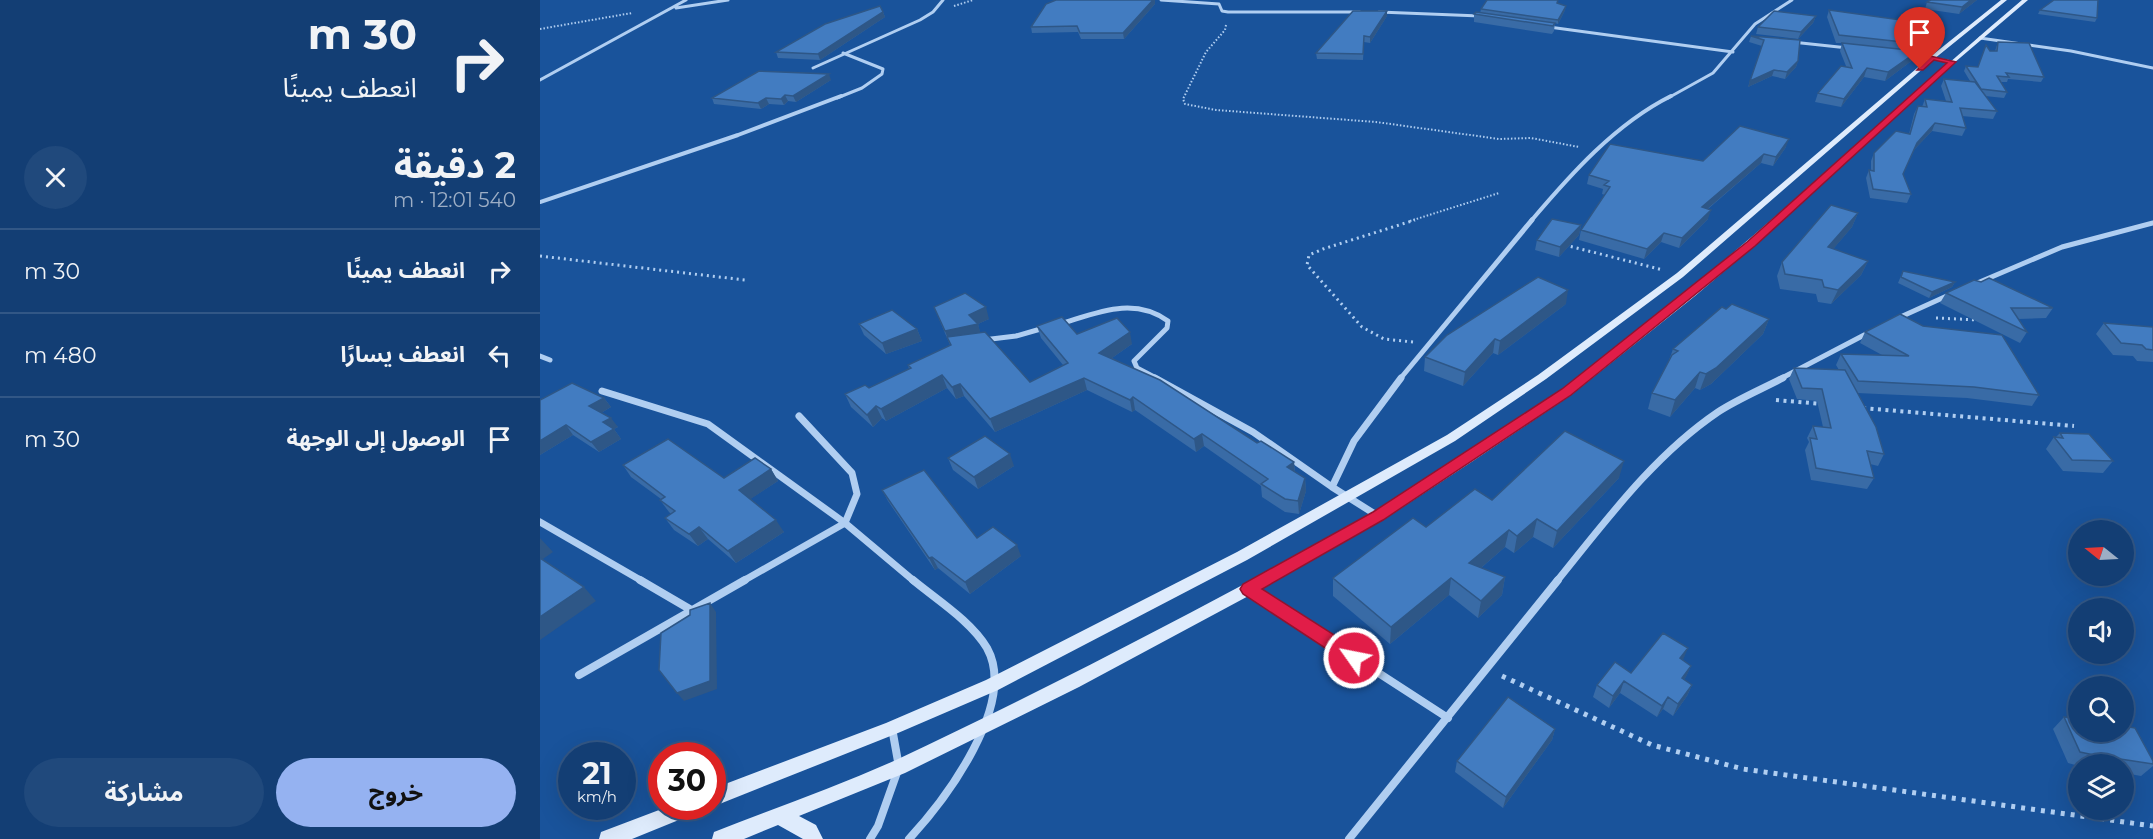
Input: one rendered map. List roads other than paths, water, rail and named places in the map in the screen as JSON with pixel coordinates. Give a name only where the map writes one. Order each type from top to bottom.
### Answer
[{"type":"main road","points":[[721,839],[899,767],[1249,589],[1378,516],[1567,392],[1751,244],[1980,38],[2011,3]]},
{"type":"main road","points":[[726,793],[892,728],[992,685],[1242,556],[1460,432],[1542,377],[1680,275],[1932,58],[2011,3]]},
{"type":"main road","points":[[1725,235],[1751,244]]},
{"type":"main road","points":[[778,815],[809,832],[814,839]]},
{"type":"main road","points":[[608,839],[657,820]]},
{"type":"street","points":[[540,80],[686,0]]},
{"type":"street","points":[[710,0],[719,1]]},
{"type":"street","points":[[672,9],[729,0]]},
{"type":"street","points":[[813,68],[920,21],[933,12],[943,0]]},
{"type":"street","points":[[1161,0],[1204,2],[1219,4],[1222,10],[1252,12],[1407,12],[1484,16]]},
{"type":"street","points":[[1332,487],[1339,467],[1366,423],[1426,346],[1451,320],[1544,204],[1647,109],[1708,76],[1767,14],[1792,0]]},
{"type":"street","points":[[1547,27],[1733,52]]},
{"type":"street","points":[[1744,37],[1751,38]]},
{"type":"street","points":[[1980,38],[2072,51],[2153,68]]},
{"type":"street","points":[[1781,41],[1851,48]]},
{"type":"street","points":[[540,202],[769,124],[862,88],[882,74],[883,69],[877,65],[843,53]]},
{"type":"street","points":[[1909,54],[1952,62]]},
{"type":"street","points":[[1972,285],[2062,247],[2153,223]]},
{"type":"street","points":[[1892,321],[1961,290]]},
{"type":"street","points":[[974,341],[1016,336],[1122,307],[1137,305],[1149,308],[1168,321],[1167,328],[1139,354],[1134,361],[1137,368],[1253,432],[1347,498],[1378,516]]},
{"type":"street","points":[[1349,839],[1622,501],[1666,455],[1718,412],[1873,331]]},
{"type":"street","points":[[540,356],[550,360]]},
{"type":"street","points":[[602,391],[708,424],[845,523],[978,635],[990,655],[992,685],[986,724],[952,788],[929,820],[909,839]]},
{"type":"street","points":[[579,675],[845,523],[857,494],[852,473],[799,416]]},
{"type":"street","points":[[540,522],[693,611]]},
{"type":"street","points":[[1249,589],[1448,718]]},
{"type":"street","points":[[870,839],[878,826],[899,767],[892,728]]}]
